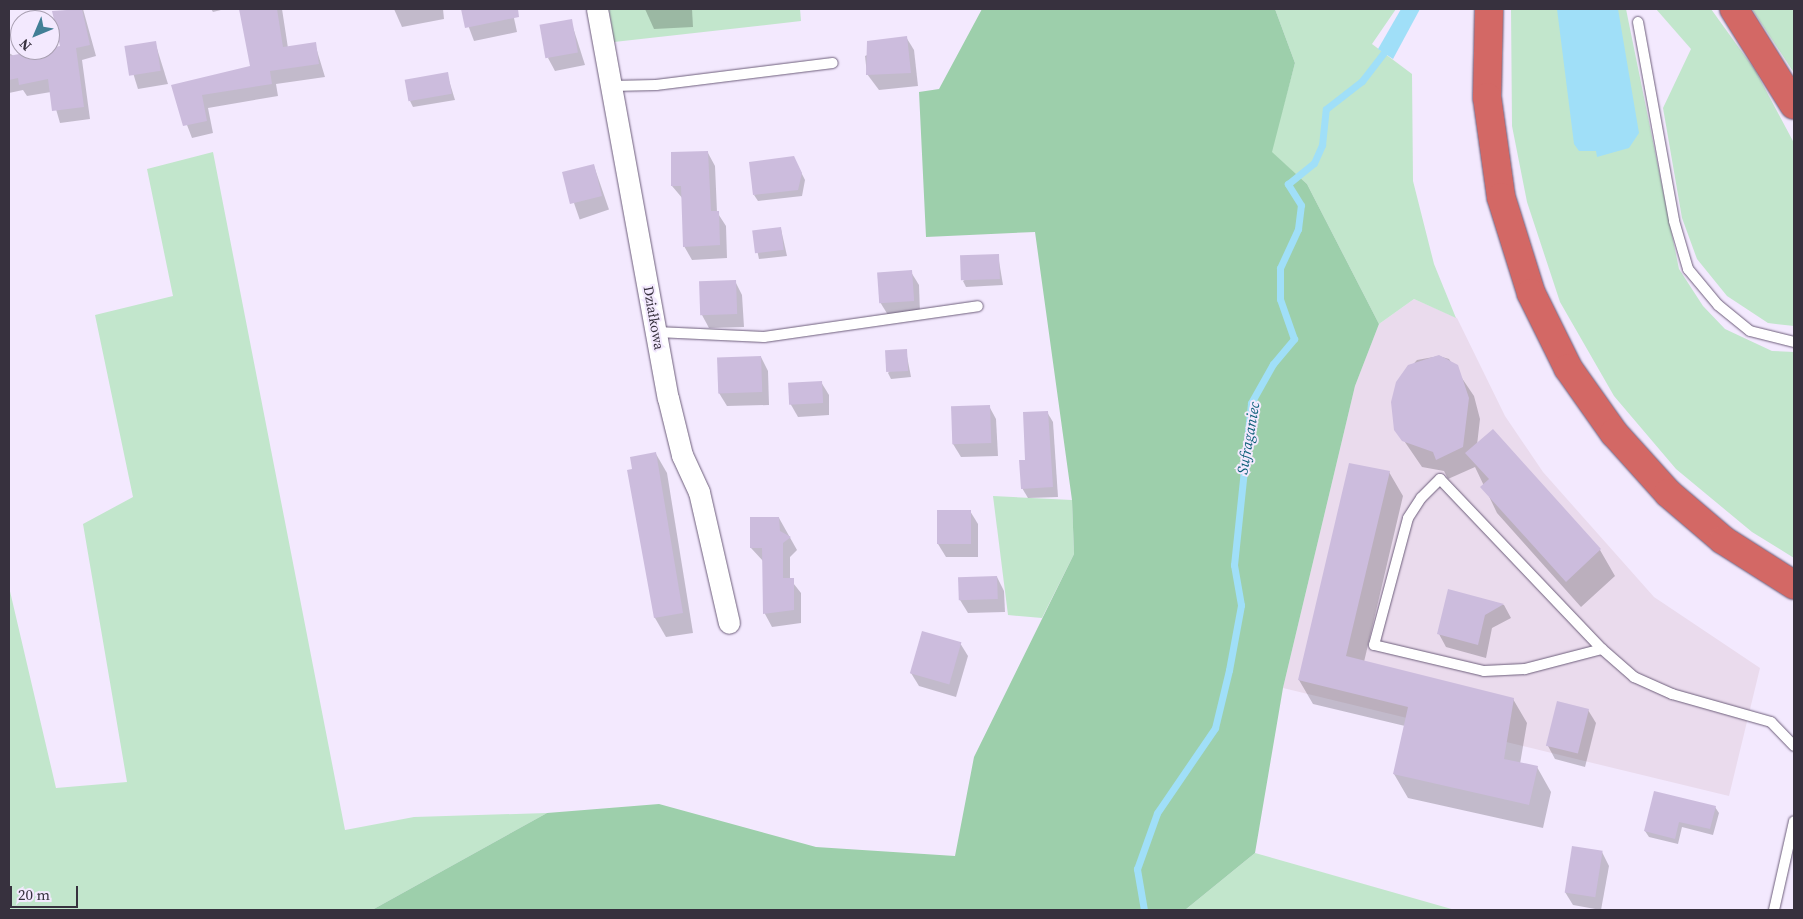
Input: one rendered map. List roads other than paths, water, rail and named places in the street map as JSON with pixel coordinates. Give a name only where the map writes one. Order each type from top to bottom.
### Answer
[{"type":"highway","points":[[1489,9],[1487,97],[1501,198],[1521,266],[1560,354],[1598,413],[1668,493],[1723,540],[1794,585]]},
{"type":"highway","points":[[1734,9],[1794,105]]},
{"type":"street","name":"Działkowa","points":[[597,9],[656,332],[682,455],[699,492],[730,623]]},
{"type":"lane","points":[[1638,22],[1674,221],[1688,269],[1718,305],[1750,331],[1794,342]]},
{"type":"lane","points":[[612,86],[656,85],[833,63]]},
{"type":"lane","points":[[656,332],[764,337],[978,306]]},
{"type":"lane","points":[[1602,649],[1525,669],[1484,671],[1374,645],[1408,518],[1421,498],[1440,479],[1602,649],[1654,687],[1771,722],[1794,746]]},
{"type":"lane","points":[[1774,910],[1794,820]]},
{"type":"water","points":[[1401,9],[1420,9],[1393,59],[1378,49]]},
{"type":"water","points":[[1557,9],[1618,9],[1639,133],[1629,148],[1597,157],[1596,151],[1579,151],[1574,144]]},
{"type":"waterway","name":"Sufraganiec","points":[[1144,910],[1137,869],[1157,813],[1215,728],[1229,670],[1241,605],[1234,565],[1251,403],[1273,364],[1294,339],[1280,299],[1280,268],[1298,229],[1301,205],[1288,184],[1314,163],[1322,145],[1326,109],[1362,81],[1389,46]]}]
